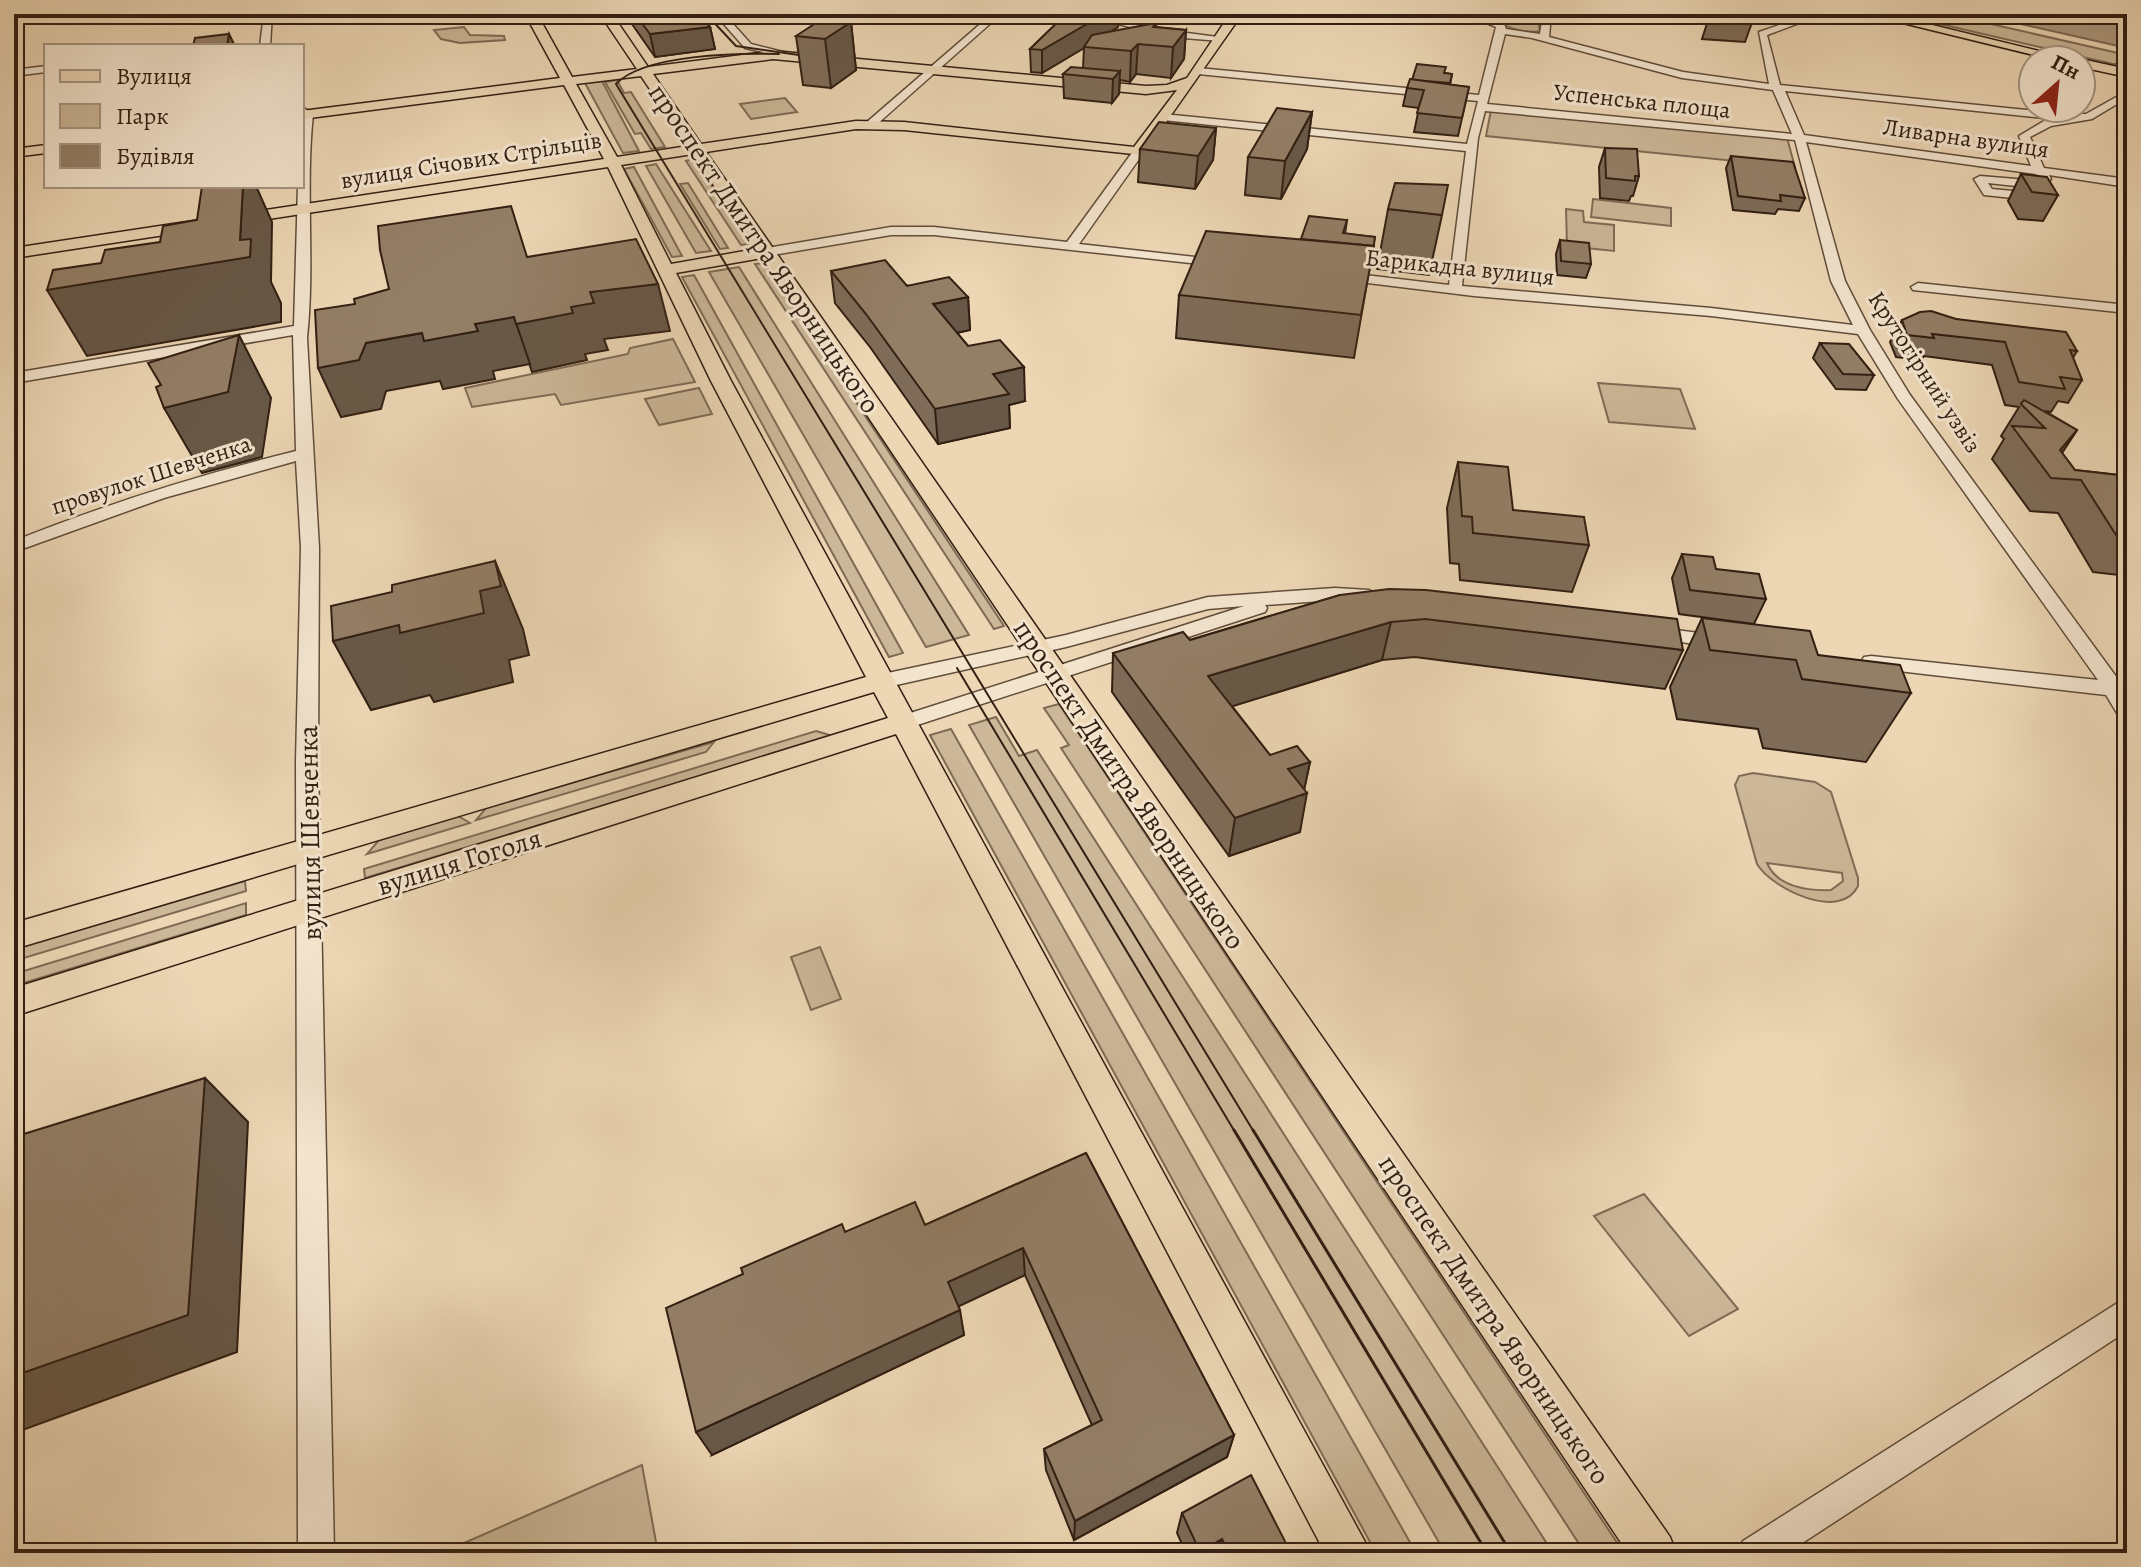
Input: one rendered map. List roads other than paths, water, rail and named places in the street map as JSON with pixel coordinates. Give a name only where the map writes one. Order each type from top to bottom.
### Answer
[{"type":"main road","points":[[531,14],[612,163],[721,381],[1349,1553]]},
{"type":"main road","name":"проспект Дмитра Яворницького","points":[[606,14],[1654,1553]]},
{"type":"main road","points":[[1138,152],[1195,76],[1236,14]]},
{"type":"main road","points":[[1872,14],[2017,48]]},
{"type":"main road","points":[[304,113],[644,69],[790,55],[1146,90],[1169,89],[1195,76]]},
{"type":"main road","points":[[2097,66],[2127,73]]},
{"type":"main road","points":[[1146,90],[1170,98],[1167,112]]},
{"type":"main road","name":"вулиця Січових Стрільців","points":[[14,253],[871,124],[1138,152]]},
{"type":"main road","points":[[14,153],[44,149]]},
{"type":"main road","points":[[666,270],[767,252]]},
{"type":"main road","name":"вулиця Гоголя","points":[[14,936],[883,681]]},
{"type":"main road","name":"вулиця Гоголя","points":[[14,1002],[905,722]]},
{"type":"street","points":[[14,15],[27,14]]},
{"type":"street","points":[[262,44],[268,14]]},
{"type":"street","points":[[719,14],[748,46],[790,55]]},
{"type":"street","points":[[871,124],[997,14]]},
{"type":"street","points":[[1080,14],[1172,34],[1220,38]]},
{"type":"street","points":[[1455,288],[1472,148],[1501,31],[1501,26],[1495,22],[1469,14]]},
{"type":"street","points":[[1544,39],[1547,14]]},
{"type":"street","name":"Крутогірний узвіз","points":[[1819,14],[1762,34],[1776,88],[1783,96],[1798,138],[1838,281],[1903,396],[2120,689],[2127,713]]},
{"type":"street","points":[[1501,31],[1682,75],[1776,88],[2017,112]]},
{"type":"street","points":[[14,73],[44,69]]},
{"type":"street","name":"Успенська площа","points":[[1195,76],[1482,102],[1798,138]]},
{"type":"street","points":[[2097,112],[2127,94]]},
{"type":"street","points":[[1167,112],[1472,148]]},
{"type":"street","points":[[2046,124],[2024,136],[2028,151],[2040,170],[2049,186],[2056,199],[1988,192],[1980,179],[2049,186]]},
{"type":"street","name":"Ливарна вулиця","points":[[1798,138],[2125,184]]},
{"type":"street","points":[[1070,248],[1138,152]]},
{"type":"street","name":"вулиця Шевченка","points":[[303,188],[301,329],[310,548],[307,761],[316,1553]]},
{"type":"street","points":[[767,252],[891,231],[934,231],[1240,266]]},
{"type":"street","name":"Барикадна вулиця","points":[[1331,276],[1711,312],[1863,330]]},
{"type":"street","points":[[1918,287],[2127,309]]},
{"type":"street","points":[[14,378],[301,329]]},
{"type":"street","name":"провулок Шевченка","points":[[14,547],[115,507],[184,484],[304,454]]},
{"type":"street","points":[[905,722],[1045,660],[1208,603],[1335,594],[1385,597]]},
{"type":"street","points":[[883,681],[1045,660],[1295,597]]},
{"type":"street","points":[[1638,631],[1743,645]]},
{"type":"street","points":[[1852,659],[2120,689]]},
{"type":"street","points":[[1755,1553],[2127,1313]]},
{"type":"tram line","points":[[706,14],[736,46],[820,58]]},
{"type":"tram line","points":[[779,54],[717,55],[669,61],[629,74],[616,84],[1254,1132]]},
{"type":"tram line","points":[[957,668],[1235,1132]]},
{"type":"tram line","points":[[1234,1130],[1487,1553]]},
{"type":"tram line","points":[[1253,1130],[1511,1553]]}]
